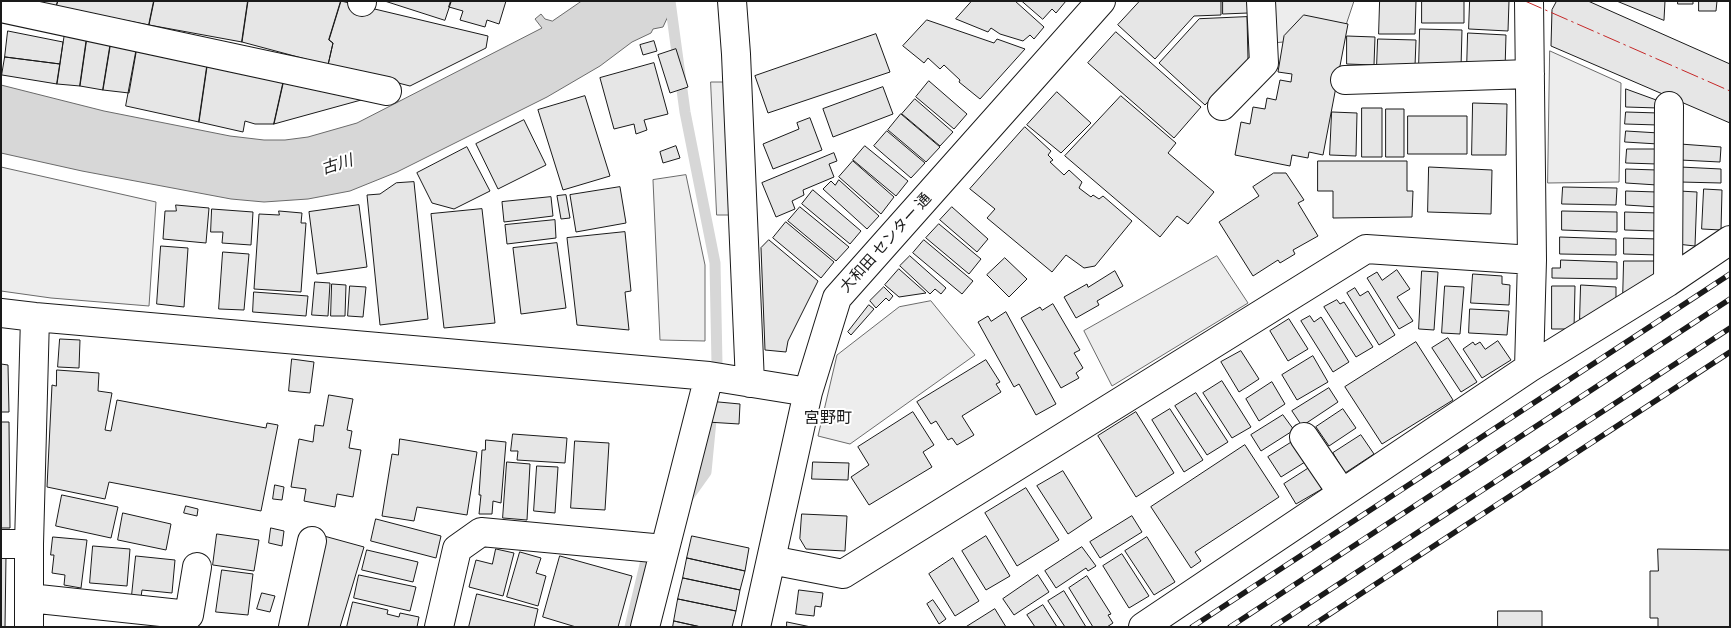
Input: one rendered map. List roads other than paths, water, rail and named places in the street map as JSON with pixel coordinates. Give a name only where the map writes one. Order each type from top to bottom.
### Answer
[{"type":"street","points":[[732,1],[736,54],[750,383]]},
{"type":"street","name":"大和田 センター 通","points":[[756,627],[808,392],[837,298],[1101,1]]},
{"type":"street","points":[[1222,106],[1264,63],[1261,1]]},
{"type":"street","points":[[1529,1],[1532,260],[1529,368]]},
{"type":"street","points":[[1,8],[387,91]]},
{"type":"street","points":[[1345,80],[1530,74]]},
{"type":"street","points":[[1668,282],[1669,106]]},
{"type":"street","points":[[1143,627],[1529,368],[1668,282],[1730,240]]},
{"type":"street","points":[[771,560],[843,574],[1366,249],[1532,260]]},
{"type":"street","points":[[1,313],[709,376],[808,392]]},
{"type":"street","points":[[29,627],[29,544],[35,317]]},
{"type":"street","points":[[644,627],[709,376]]},
{"type":"street","points":[[1304,437],[1342,493]]},
{"type":"street","points":[[439,627],[458,549],[481,532],[664,549]]},
{"type":"street","points":[[293,627],[312,541]]},
{"type":"street","points":[[1,544],[29,544]]},
{"type":"street","points":[[29,598],[189,615],[197,567]]},
{"type":"water","name":"古川","points":[[582,1],[675,1],[663,27],[653,29],[651,33],[632,42],[600,66],[547,97],[397,172],[350,191],[308,199],[264,202],[231,199],[82,171],[1,153],[1,85],[104,111],[230,136],[264,140],[308,137],[357,123],[542,28],[535,19],[541,14],[545,19],[552,21]]},
{"type":"waterway","points":[[670,1],[685,112],[715,263],[717,364],[715,379]]},
{"type":"waterway","points":[[686,500],[706,472],[712,410]]},
{"type":"waterway","points":[[630,627],[650,549]]},
{"type":"railway","points":[[1192,627],[1730,274]]},
{"type":"railway","points":[[1230,627],[1730,299]]},
{"type":"railway","points":[[1273,627],[1730,328]]},
{"type":"railway","points":[[1310,627],[1730,352]]},
{"type":"district","name":"宮野町","points":[[828,418]]}]
